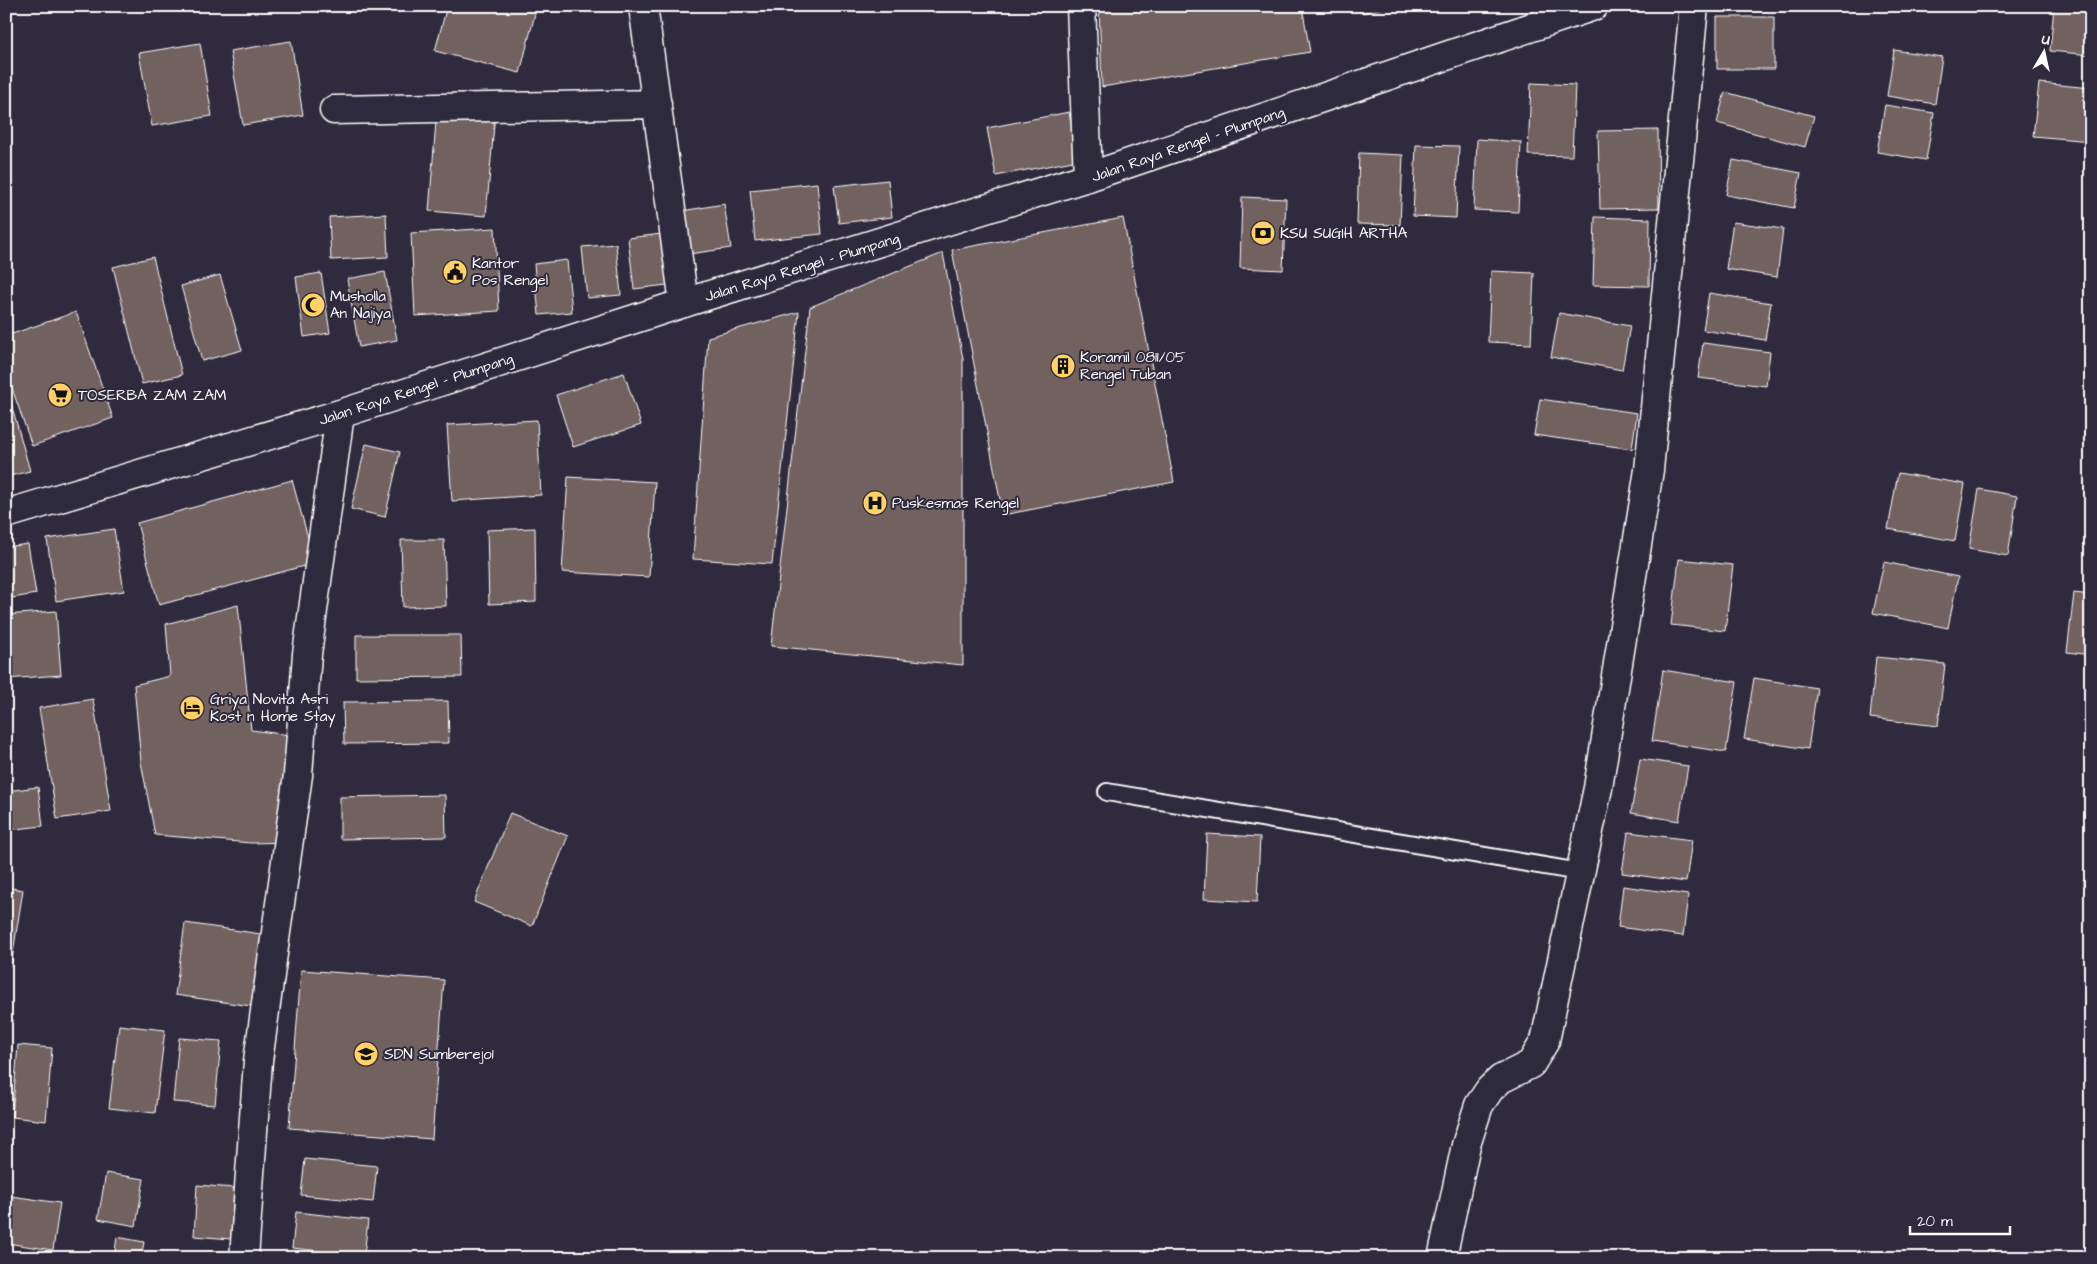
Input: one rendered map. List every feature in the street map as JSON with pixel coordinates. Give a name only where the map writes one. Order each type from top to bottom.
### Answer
[{"type":"street","points":[[644,6],[684,303]]},
{"type":"street","points":[[1080,6],[1088,177]]},
{"type":"street","name":"Jalan Raya Rengel - Plumpang","points":[[6,514],[340,414],[684,303],[1088,177],[1594,6]]},
{"type":"street","points":[[1442,1258],[1466,1145],[1479,1105],[1490,1089],[1501,1079],[1531,1064],[1545,1041],[1598,788],[1649,470],[1694,6]]},
{"type":"street","points":[[334,110],[657,104]]},
{"type":"street","points":[[244,1258],[258,1061],[298,776],[307,654],[340,414]]},
{"type":"lane","points":[[1107,792],[1580,872]]},
{"type":"building","points":[[447,6],[537,6],[520,73],[435,51]]},
{"type":"building","points":[[1099,6],[1302,6],[1310,52],[1102,87]]},
{"type":"building","points":[[1361,6],[1394,6],[1361,13]]},
{"type":"building","points":[[2054,6],[2091,6],[2091,55],[2050,51]]},
{"type":"building","points":[[1717,17],[1774,17],[1774,69],[1717,69]]},
{"type":"building","points":[[291,41],[303,115],[243,125],[230,51]]},
{"type":"building","points":[[200,43],[212,116],[152,126],[139,53]]},
{"type":"building","points":[[1894,50],[1942,57],[1935,104],[1887,96]]},
{"type":"building","points":[[1531,83],[1575,85],[1572,156],[1528,155]]},
{"type":"building","points":[[2039,83],[2091,88],[2091,141],[2033,136]]},
{"type":"building","points":[[1725,92],[1814,116],[1805,147],[1717,123]]},
{"type":"building","points":[[1885,105],[1934,113],[1926,160],[1877,152]]},
{"type":"building","points":[[437,109],[495,114],[486,216],[429,211]]},
{"type":"building","points":[[1069,112],[1078,160],[996,176],[987,128]]},
{"type":"building","points":[[1658,130],[1659,208],[1600,209],[1598,131]]},
{"type":"building","points":[[1477,139],[1521,142],[1518,212],[1474,210]]},
{"type":"building","points":[[1416,145],[1459,146],[1456,218],[1413,216]]},
{"type":"building","points":[[1359,153],[1403,155],[1400,225],[1357,224]]},
{"type":"building","points":[[1733,160],[1801,173],[1794,208],[1726,195]]},
{"type":"building","points":[[888,180],[892,217],[839,223],[834,186]]},
{"type":"building","points":[[817,183],[822,234],[755,241],[750,190]]},
{"type":"building","name":"KSU SUGIH ARTHA","points":[[1242,197],[1286,199],[1283,270],[1240,268]]},
{"type":"building","points":[[724,204],[731,248],[689,254],[682,211]]},
{"type":"building","points":[[386,214],[388,257],[331,260],[329,217]]},
{"type":"building","points":[[1595,217],[1650,219],[1649,286],[1593,285]]},
{"type":"building","name":"Koramil 0811/05 Rengel Tuban","points":[[1123,218],[1174,482],[1003,515],[952,250]]},
{"type":"building","points":[[1733,222],[1783,229],[1777,277],[1726,269]]},
{"type":"building","name":"Kantor Pos Rengel","points":[[495,228],[499,311],[415,316],[411,233]]},
{"type":"building","points":[[662,234],[667,285],[634,289],[628,238]]},
{"type":"building","points":[[616,244],[621,295],[587,298],[582,247]]},
{"type":"building","name":"Puskesmas Rengel","points":[[943,253],[963,359],[963,665],[771,646],[810,307]]},
{"type":"building","points":[[153,257],[182,375],[142,384],[113,267]]},
{"type":"building","points":[[567,260],[572,312],[539,315],[534,264]]},
{"type":"building","points":[[1491,271],[1534,273],[1531,344],[1488,342]]},
{"type":"building","points":[[385,272],[397,340],[359,347],[347,279]]},
{"type":"building","name":"Musholla An Najiya","points":[[321,273],[330,333],[304,337],[296,277]]},
{"type":"building","points":[[220,275],[242,350],[202,361],[181,286]]},
{"type":"building","points":[[1709,293],[1771,303],[1765,340],[1703,330]]},
{"type":"building","name":"TOSERBA ZAM ZAM","points":[[76,312],[113,418],[32,446],[6,371],[6,336]]},
{"type":"building","points":[[799,312],[772,564],[693,559],[708,337]]},
{"type":"building","points":[[1559,313],[1630,326],[1622,370],[1551,357]]},
{"type":"building","points":[[1703,343],[1770,352],[1766,386],[1698,378]]},
{"type":"building","points":[[624,373],[641,425],[573,447],[556,395]]},
{"type":"building","points":[[6,385],[30,471],[6,477]]},
{"type":"building","points":[[1540,399],[1637,413],[1632,449],[1534,435]]},
{"type":"building","points":[[537,420],[541,495],[452,501],[447,425]]},
{"type":"building","points":[[366,444],[400,452],[385,517],[351,509]]},
{"type":"building","points":[[1898,473],[1965,484],[1955,541],[1888,529]]},
{"type":"building","points":[[568,477],[655,482],[649,577],[562,572]]},
{"type":"building","points":[[292,480],[315,563],[159,605],[137,523]]},
{"type":"building","points":[[1979,489],[2017,496],[2008,556],[1969,549]]},
{"type":"building","points":[[535,528],[536,602],[489,604],[487,530]]},
{"type":"building","points":[[114,529],[124,591],[56,601],[47,539]]},
{"type":"building","points":[[401,540],[444,540],[446,606],[403,607]]},
{"type":"building","points":[[28,544],[36,594],[6,599],[6,547]]},
{"type":"building","points":[[1679,559],[1733,565],[1725,631],[1671,625]]},
{"type":"building","points":[[1884,562],[1958,577],[1948,628],[1873,613]]},
{"type":"building","points":[[2074,593],[2091,595],[2091,655],[2067,652]]},
{"type":"building","name":"Griya Novita Asri Kost n Home Stay","points":[[238,605],[251,730],[290,735],[293,842],[251,843],[155,835],[141,762],[134,685],[170,676],[166,624]]},
{"type":"building","points":[[56,611],[61,675],[6,679],[6,615]]},
{"type":"building","points":[[356,635],[461,635],[462,677],[356,678]]},
{"type":"building","points":[[1876,657],[1945,664],[1938,726],[1870,718]]},
{"type":"building","points":[[1663,670],[1737,682],[1726,752],[1652,741]]},
{"type":"building","points":[[1754,678],[1817,688],[1808,749],[1744,739]]},
{"type":"building","points":[[93,699],[111,811],[57,819],[39,708]]},
{"type":"building","points":[[448,701],[449,743],[344,744],[343,702]]},
{"type":"building","points":[[1640,759],[1688,766],[1679,821],[1631,813]]},
{"type":"building","points":[[38,787],[43,826],[6,830],[6,791]]},
{"type":"building","points":[[445,795],[446,837],[340,839],[340,797]]},
{"type":"building","points":[[510,813],[568,836],[532,926],[474,902]]},
{"type":"building","points":[[1628,832],[1692,840],[1686,882],[1622,873]]},
{"type":"building","points":[[1207,834],[1260,837],[1257,902],[1204,899]]},
{"type":"building","points":[[1623,886],[1688,895],[1683,936],[1618,927]]},
{"type":"building","points":[[6,887],[23,890],[11,966],[6,965]]},
{"type":"building","points":[[185,923],[268,935],[258,1007],[175,995]]},
{"type":"building","name":"SDN Sumberejo1","points":[[301,970],[444,980],[432,1139],[289,1128]]},
{"type":"building","points":[[119,1025],[165,1030],[155,1113],[109,1108]]},
{"type":"building","points":[[179,1038],[221,1041],[215,1105],[173,1102]]},
{"type":"building","points":[[18,1045],[52,1048],[46,1121],[12,1117]]},
{"type":"building","points":[[305,1159],[377,1166],[373,1202],[301,1195]]},
{"type":"building","points":[[106,1173],[144,1179],[136,1226],[98,1219]]},
{"type":"building","points":[[197,1185],[234,1188],[231,1239],[194,1236]]},
{"type":"building","points":[[11,1196],[60,1203],[53,1250],[6,1243]]},
{"type":"building","points":[[296,1212],[368,1220],[364,1256],[292,1248]]},
{"type":"building","points":[[117,1237],[144,1242],[141,1258],[114,1258]]},
{"type":"place","name":"KSU SUGIH ARTHA","points":[[1263,233]]},
{"type":"place","name":"Kantor Pos Rengel","points":[[455,272]]},
{"type":"place","name":"Musholla An Najiya","points":[[313,305]]},
{"type":"place","name":"Koramil 0811/05 Rengel Tuban","points":[[1063,366]]},
{"type":"place","name":"TOSERBA ZAM ZAM","points":[[60,395]]},
{"type":"place","name":"Puskesmas Rengel","points":[[875,503]]},
{"type":"place","name":"Griya Novita Asri Kost n Home Stay","points":[[192,708]]},
{"type":"place","name":"SDN Sumberejo1","points":[[366,1054]]}]
